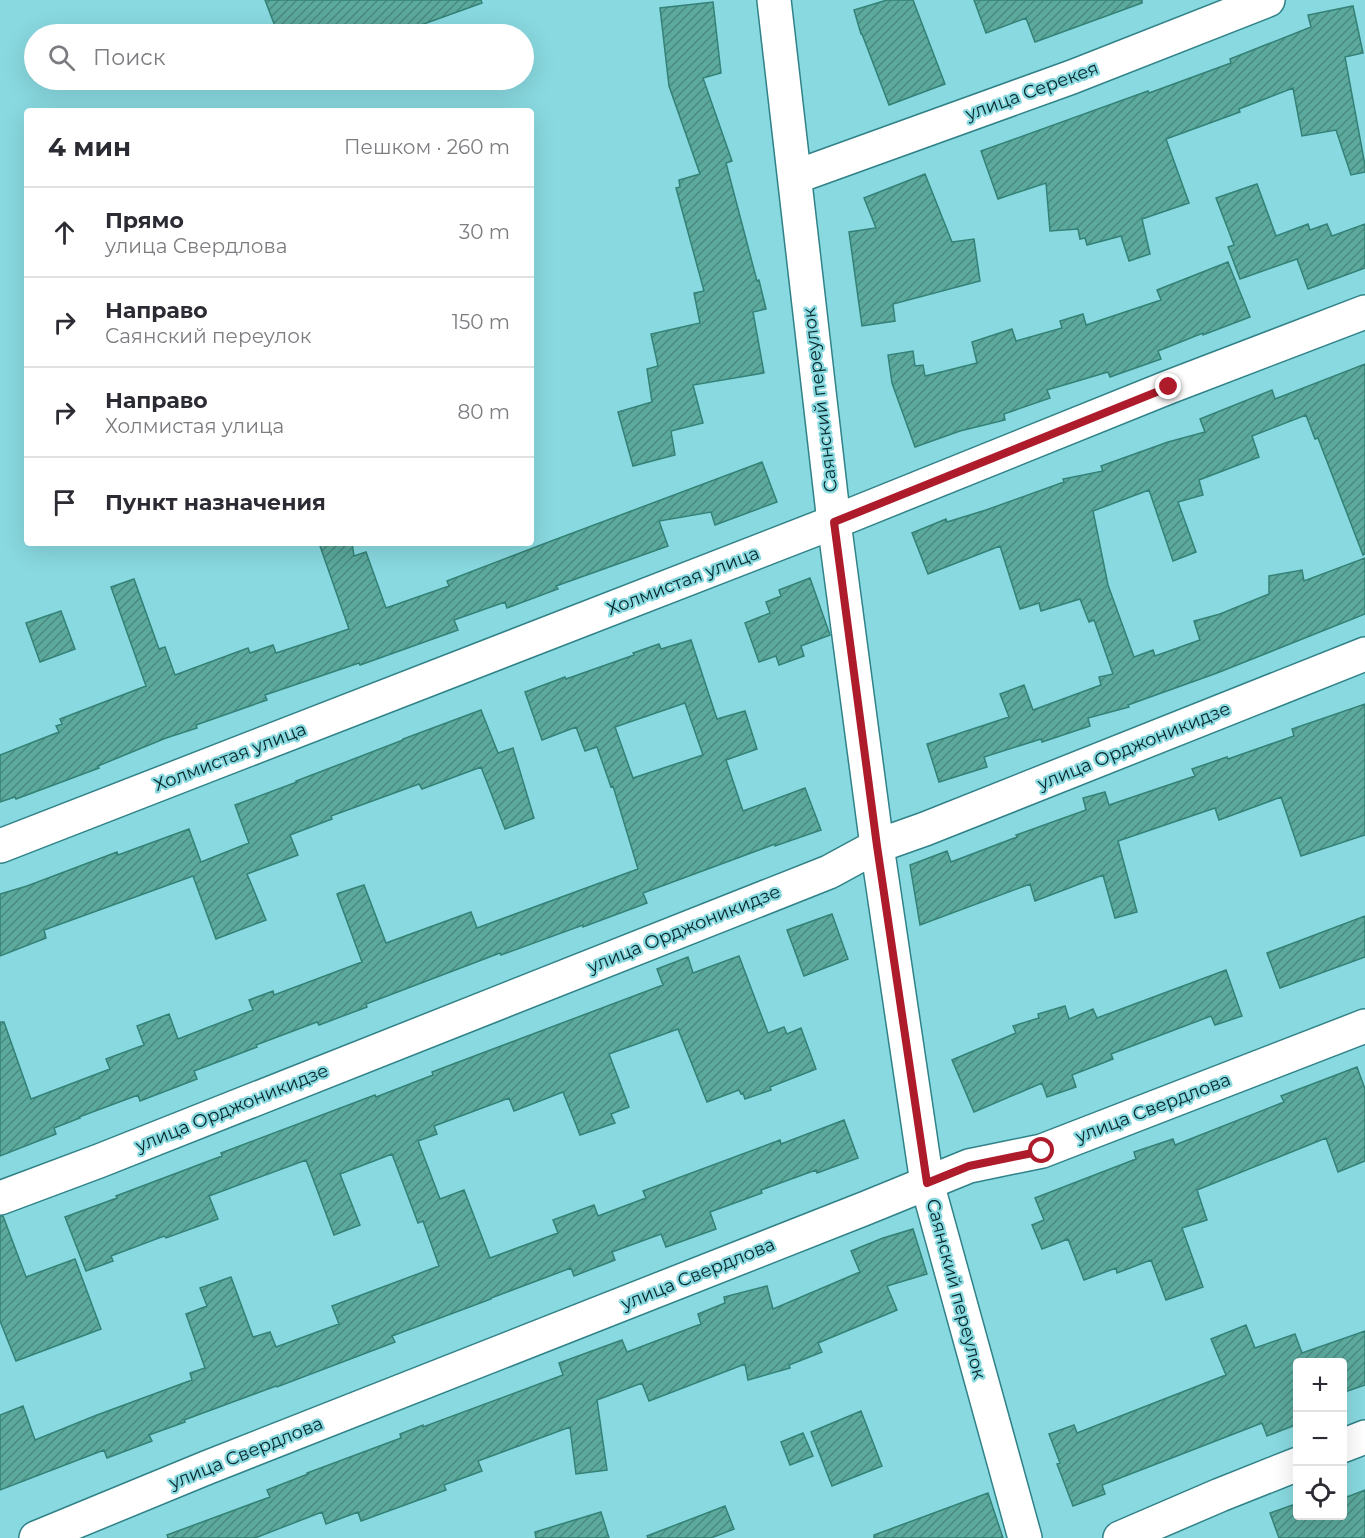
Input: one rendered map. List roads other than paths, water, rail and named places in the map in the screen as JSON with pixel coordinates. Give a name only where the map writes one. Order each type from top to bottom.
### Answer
[{"type":"street","name":"Саянский переулок","points":[[774,0],[834,522],[877,846],[927,1183],[1025,1538]]},
{"type":"street","name":"улица Серекея","points":[[795,177],[1072,77],[1268,0]]},
{"type":"street","name":"Холмистая улица","points":[[0,846],[834,522],[1169,387],[1365,312]]},
{"type":"street","name":"улица Орджоникидзе","points":[[0,1198],[829,872],[877,846],[1365,654]]},
{"type":"street","name":"улица Свердлова","points":[[36,1538],[206,1468],[969,1166],[1042,1151],[1365,1026]]},
{"type":"street","points":[[1347,1444],[1365,1437]]},
{"type":"street","points":[[1120,1538],[1293,1466]]}]
